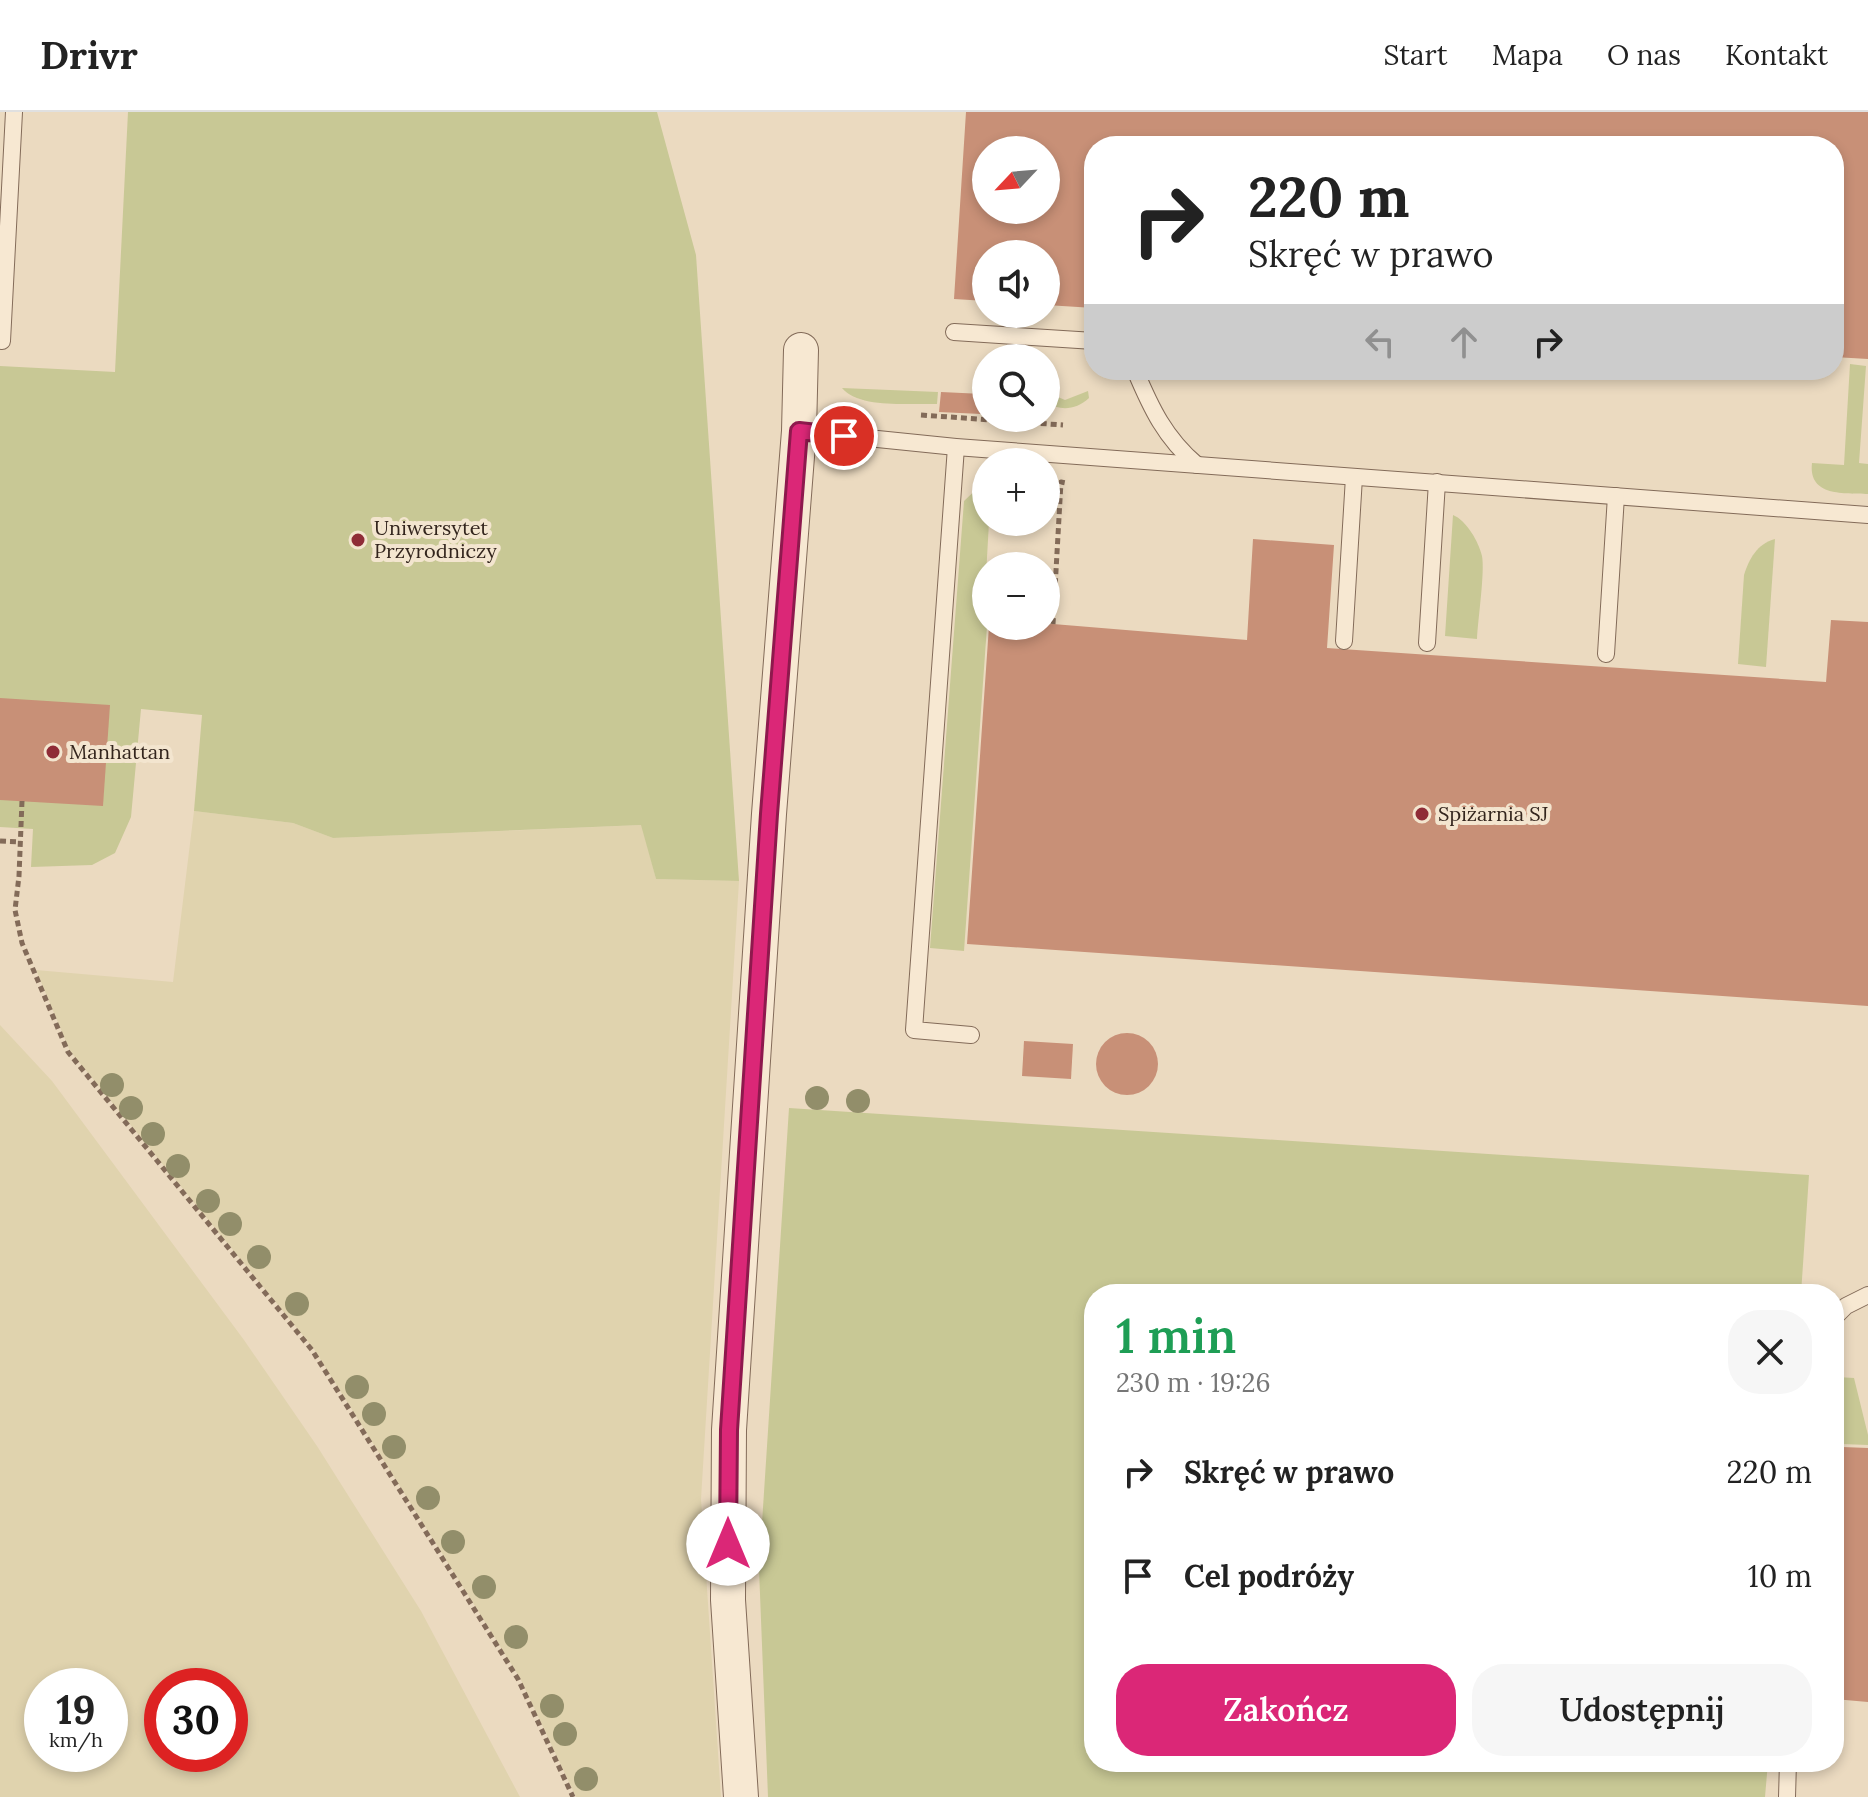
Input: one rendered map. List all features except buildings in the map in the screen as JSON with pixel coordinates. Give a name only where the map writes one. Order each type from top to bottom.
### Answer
[{"type":"street","points":[[741,1797],[728,1600],[729,1430],[769,814],[799,431],[801,350]]},
{"type":"lane","points":[[2,341],[14,112]]},
{"type":"lane","points":[[954,332],[1084,340]]},
{"type":"lane","points":[[1140,380],[1159,422],[1177,448],[1197,465]]},
{"type":"lane","points":[[799,431],[956,447],[1868,515]]},
{"type":"lane","points":[[956,447],[914,1030],[971,1035]]},
{"type":"lane","points":[[1344,641],[1354,477]]},
{"type":"lane","points":[[1427,643],[1437,482]]},
{"type":"lane","points":[[1606,654],[1616,496]]},
{"type":"lane","points":[[1844,1308],[1868,1295]]},
{"type":"lane","points":[[1787,1797],[1788,1772]]},
{"type":"path","points":[[914,414],[1063,425]]},
{"type":"path","points":[[1057,552],[1061,482],[1076,483]]},
{"type":"path","points":[[22,801],[15,910],[22,943],[68,1052],[312,1350],[518,1679],[573,1797]]},
{"type":"path","points":[[0,841],[20,842]]},
{"type":"shaded area","points":[[194,811],[293,823],[333,838],[642,825],[656,879],[739,881],[701,1499],[721,1797],[576,1797],[520,1678],[314,1349],[70,1051],[36,970],[173,982]]},
{"type":"shaded area","points":[[0,1025],[52,1081],[244,1340],[317,1446],[421,1611],[520,1797],[0,1797]]},
{"type":"green space","name":"Uniwersytet Przyrodniczy","points":[[128,112],[657,112],[696,255],[739,881],[656,879],[641,825],[333,838],[293,823],[194,811],[202,715],[141,709],[131,817],[115,853],[92,865],[31,867],[33,829],[0,827],[0,366],[115,372]]},
{"type":"green space","points":[[1850,364],[1866,366],[1859,463],[1868,464],[1868,494],[1830,491],[1816,482],[1812,474],[1812,463],[1844,465]]},
{"type":"green space","points":[[842,388],[938,392],[937,404],[873,402],[850,395]]},
{"type":"green space","points":[[1088,391],[1089,398],[1074,407],[1060,408],[1060,398],[1065,400]]},
{"type":"green space","points":[[972,493],[972,536],[988,536],[987,552],[972,552],[972,640],[986,640],[964,951],[930,948],[964,501]]},
{"type":"green space","points":[[1453,515],[1471,532],[1482,556],[1477,639],[1445,636]]},
{"type":"green space","points":[[1775,539],[1766,667],[1738,664],[1744,575],[1755,553],[1763,544]]},
{"type":"green space","points":[[789,1108],[1809,1175],[1802,1284],[1084,1284],[1084,1772],[1767,1772],[1765,1797],[768,1797],[759,1569]]},
{"type":"green space","points":[[1844,1377],[1854,1378],[1868,1445],[1844,1444]]},
{"type":"place","name":"Uniwersytet Przyrodniczy","points":[[358,540]]},
{"type":"place","name":"Manhattan","points":[[53,752]]},
{"type":"place","name":"Spiżarnia SJ","points":[[1422,814]]},
{"type":"route","points":[[728,1544],[729,1430],[769,814],[799,431],[844,436]]}]
